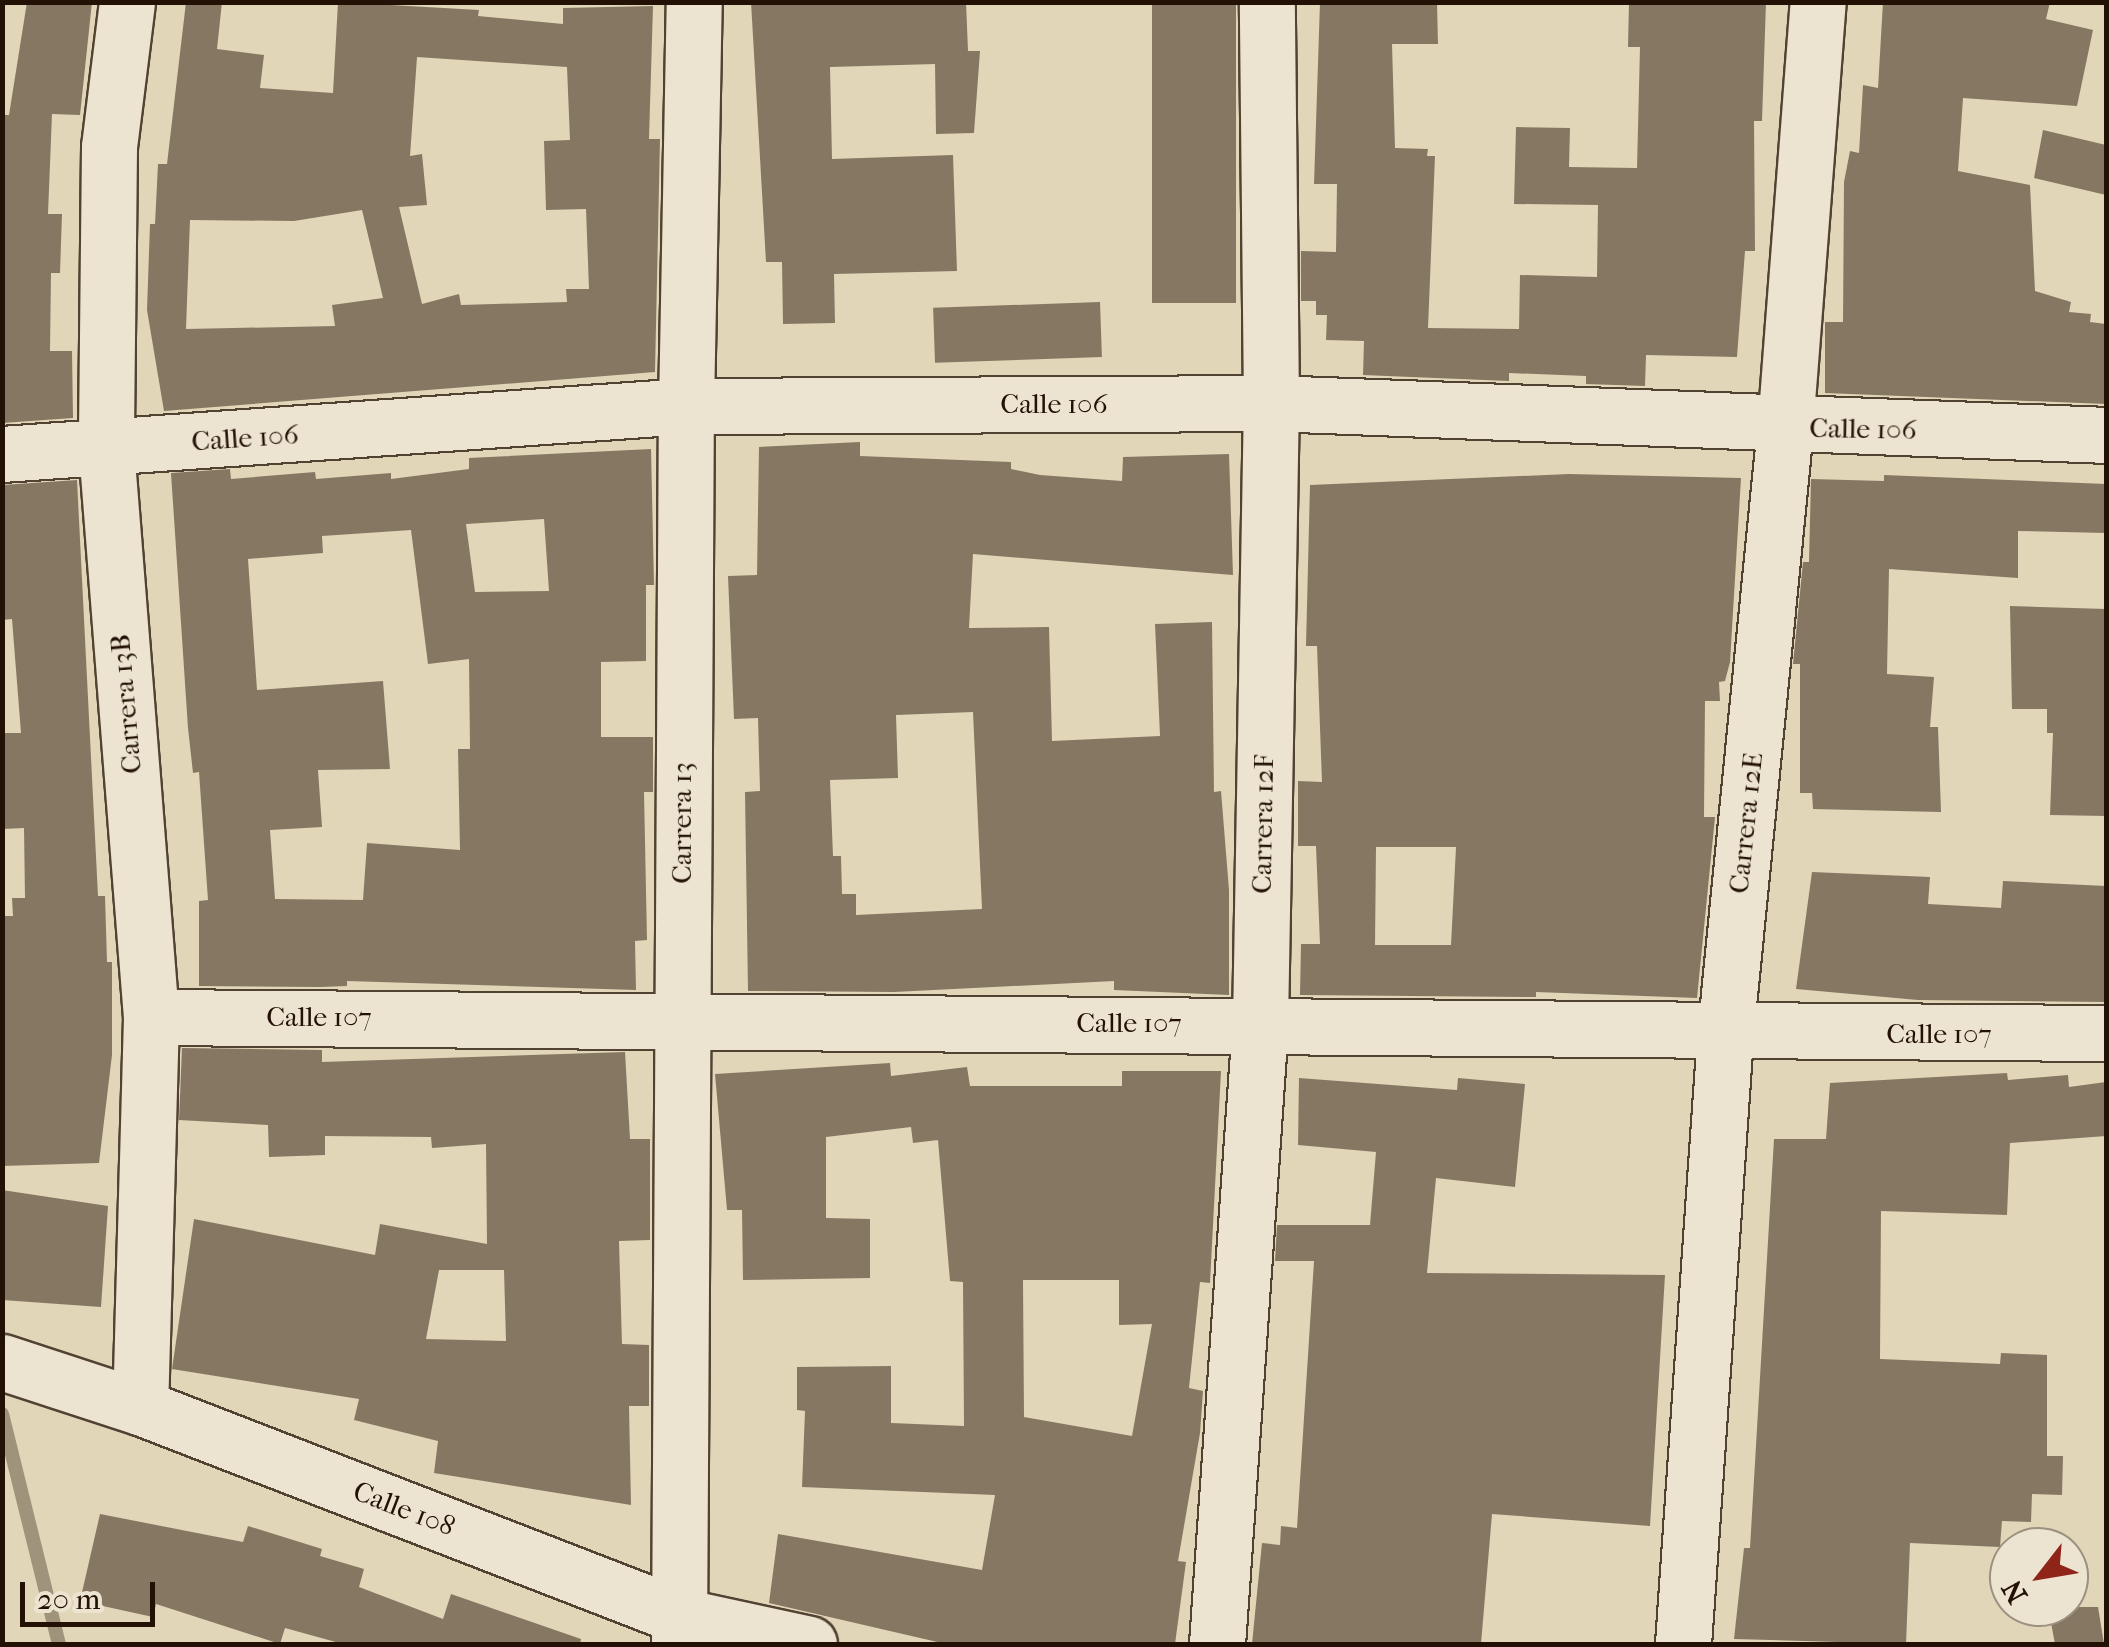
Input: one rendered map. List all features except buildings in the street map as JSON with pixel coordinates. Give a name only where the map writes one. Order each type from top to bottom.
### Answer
[{"type":"street","name":"Carrera 13B","points":[[127,2],[109,148],[106,448],[152,1017],[140,1407]]},
{"type":"street","name":"Carrera 13","points":[[679,1630],[680,1019],[694,2]]},
{"type":"street","name":"Carrera 12F","points":[[1217,1644],[1260,1024],[1271,403],[1266,2]]},
{"type":"street","name":"Carrera 12E","points":[[1683,1644],[1726,1034],[1785,428],[1818,2]]},
{"type":"street","name":"Calle 106","points":[[2,454],[686,406],[1271,403],[1785,428],[2106,435]]},
{"type":"street","name":"Calle 107","points":[[152,1017],[1260,1024],[1726,1034],[2106,1033]]},
{"type":"street","name":"Calle 108","points":[[2,1362],[140,1407],[679,1630],[808,1644]]},
{"type":"waterway","points":[[2,1414],[59,1644]]}]
